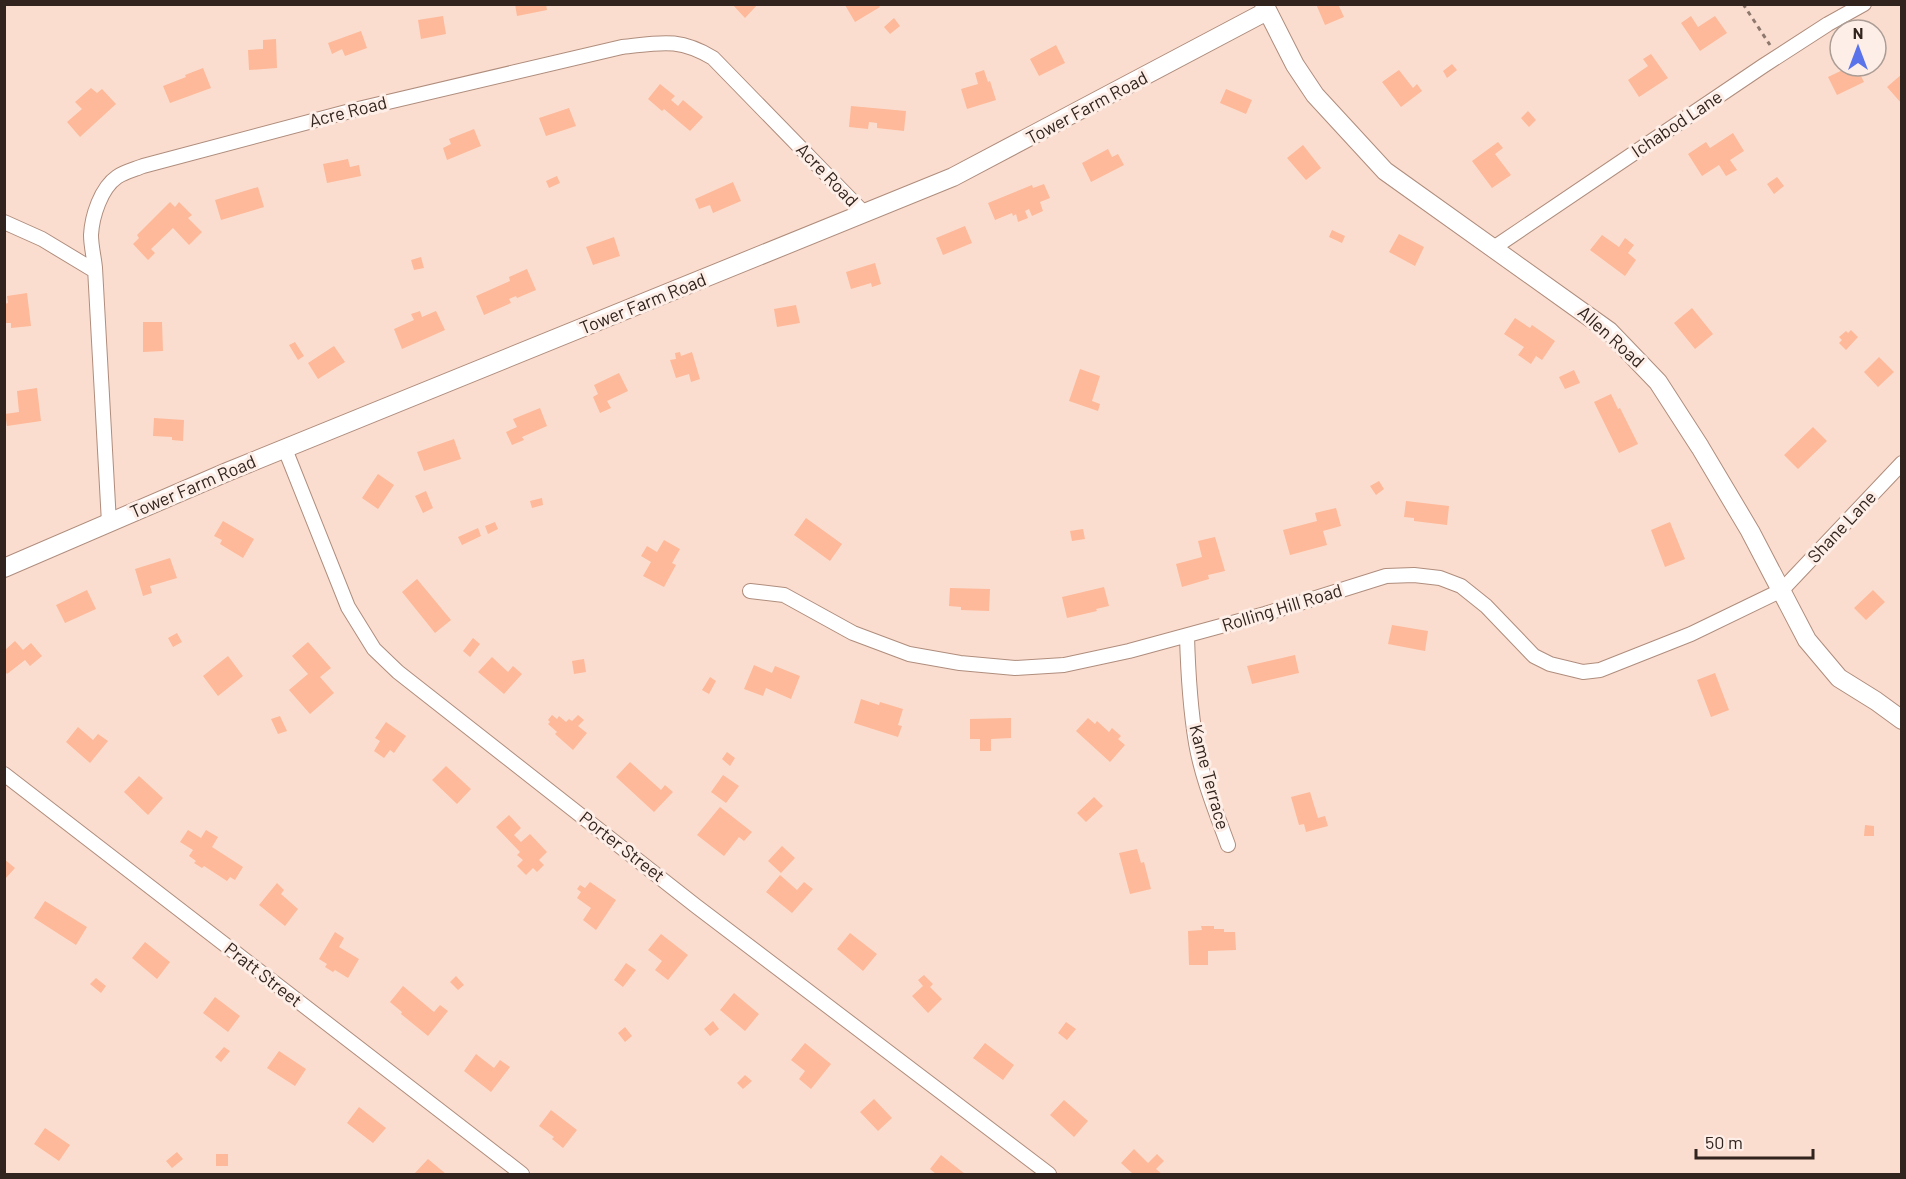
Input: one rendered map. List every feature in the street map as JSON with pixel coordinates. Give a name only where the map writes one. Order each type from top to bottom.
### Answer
[{"type":"street","name":"Ichabod Lane","points":[[1492,249],[1828,24],[1864,4]]},
{"type":"street","name":"Tower Farm Road","points":[[4,568],[285,449],[953,177],[1265,8]]},
{"type":"street","name":"Allen Road","points":[[1265,8],[1295,64],[1315,95],[1385,171],[1609,331],[1658,382],[1706,456],[1782,590],[1807,640],[1839,678],[1902,720]]},
{"type":"street","name":"Acre Road","points":[[109,522],[91,235],[100,200],[117,177],[136,169],[366,107],[622,47],[667,42],[684,44],[713,58],[864,213]]},
{"type":"street","points":[[4,222],[42,239],[95,271]]},
{"type":"street","name":"Porter Street","points":[[285,449],[348,607],[374,649],[398,672],[687,898],[1049,1174]]},
{"type":"street","name":"Shane Lane","points":[[1782,590],[1902,463]]},
{"type":"street","name":"Rolling Hill Road","points":[[750,591],[784,595],[853,633],[909,654],[960,663],[1015,668],[1064,664],[1130,651],[1265,614],[1386,576],[1414,574],[1440,578],[1461,586],[1486,606],[1534,656],[1550,664],[1583,672],[1600,670],[1691,634],[1782,590]]},
{"type":"street","name":"Kame Terrace","points":[[1187,636],[1189,690],[1197,745],[1211,798],[1228,845]]},
{"type":"street","name":"Pratt Street","points":[[4,774],[522,1174]]},
{"type":"path","points":[[1743,4],[1778,57]]},
{"type":"building","points":[[515,4],[546,4],[547,10],[517,16]]},
{"type":"building","points":[[732,4],[758,4],[745,18]]},
{"type":"building","points":[[846,4],[878,4],[880,7],[855,22]]},
{"type":"building","points":[[1316,4],[1338,4],[1344,17],[1325,25]]},
{"type":"building","points":[[443,16],[446,34],[421,39],[418,20]]},
{"type":"building","points":[[1691,16],[1698,27],[1715,16],[1727,33],[1700,51],[1681,23]]},
{"type":"building","points":[[894,18],[900,26],[890,34],[884,27]]},
{"type":"building","points":[[361,31],[367,48],[345,56],[342,49],[332,54],[328,43]]},
{"type":"building","points":[[276,39],[277,68],[249,70],[248,50],[263,49],[263,40]]},
{"type":"building","points":[[1056,45],[1065,63],[1039,76],[1030,59]]},
{"type":"building","points":[[1651,54],[1668,78],[1639,97],[1628,80],[1648,66],[1643,59]]},
{"type":"building","points":[[1452,64],[1457,70],[1447,78],[1443,71]]},
{"type":"building","points":[[203,68],[211,88],[170,103],[163,86]]},
{"type":"building","points":[[984,70],[996,100],[967,109],[961,89],[978,84],[975,73]]},
{"type":"building","points":[[1399,70],[1413,88],[1417,84],[1422,91],[1401,107],[1382,82]]},
{"type":"building","points":[[1902,74],[1902,104],[1887,87]]},
{"type":"building","points":[[1828,78],[1862,78],[1864,82],[1837,95]]},
{"type":"building","points":[[660,84],[675,96],[671,100],[678,106],[683,100],[703,117],[690,131],[648,99]]},
{"type":"building","points":[[91,88],[97,93],[102,89],[116,104],[80,137],[67,122],[82,109],[75,102]]},
{"type":"building","points":[[1226,89],[1252,100],[1246,114],[1220,103]]},
{"type":"building","points":[[851,106],[906,111],[904,131],[877,128],[877,123],[869,122],[868,129],[849,127]]},
{"type":"building","points":[[569,108],[576,126],[546,136],[539,118]]},
{"type":"building","points":[[1528,111],[1536,120],[1529,127],[1521,118]]},
{"type":"building","points":[[474,129],[481,146],[447,160],[443,148],[451,144],[449,139]]},
{"type":"building","points":[[1733,133],[1744,151],[1730,160],[1737,170],[1726,176],[1719,165],[1702,176],[1688,154],[1706,142],[1710,148]]},
{"type":"building","points":[[1498,142],[1503,148],[1495,154],[1511,175],[1492,188],[1472,161]]},
{"type":"building","points":[[1303,145],[1321,168],[1306,180],[1287,158]]},
{"type":"building","points":[[1108,149],[1112,157],[1118,154],[1124,165],[1091,182],[1082,163]]},
{"type":"building","points":[[348,159],[350,167],[359,165],[361,176],[327,183],[323,164]]},
{"type":"building","points":[[557,176],[560,183],[549,188],[546,181]]},
{"type":"building","points":[[1777,177],[1784,186],[1774,194],[1767,184]]},
{"type":"building","points":[[733,182],[741,201],[713,213],[710,205],[699,209],[695,199]]},
{"type":"building","points":[[1044,184],[1050,198],[1040,202],[1043,211],[1032,216],[1029,209],[1025,211],[1028,218],[1018,222],[1016,214],[1013,216],[1012,213],[995,220],[988,203],[1032,185],[1033,188]]},
{"type":"building","points":[[258,187],[264,207],[221,220],[215,200]]},
{"type":"building","points":[[170,202],[175,207],[179,202],[192,215],[188,218],[202,232],[189,245],[173,228],[151,249],[155,253],[148,260],[133,244],[139,238],[137,235]]},
{"type":"building","points":[[965,226],[972,243],[943,255],[936,238]]},
{"type":"building","points":[[1332,230],[1345,236],[1342,243],[1329,237]]},
{"type":"building","points":[[1399,234],[1424,247],[1415,266],[1389,252]]},
{"type":"building","points":[[1602,235],[1619,247],[1625,238],[1634,245],[1628,253],[1636,260],[1625,276],[1590,250]]},
{"type":"building","points":[[614,237],[620,256],[593,265],[586,247]]},
{"type":"building","points":[[421,257],[424,268],[414,270],[411,260]]},
{"type":"building","points":[[875,263],[881,284],[872,287],[871,283],[851,289],[846,272]]},
{"type":"building","points":[[527,269],[536,290],[509,299],[511,303],[484,315],[476,296],[510,281],[509,277]]},
{"type":"building","points":[[27,293],[31,326],[11,328],[11,323],[4,323],[4,304],[8,303],[7,296]]},
{"type":"building","points":[[796,305],[800,323],[777,327],[774,309]]},
{"type":"building","points":[[1692,308],[1713,334],[1695,349],[1674,323]]},
{"type":"building","points":[[420,311],[422,317],[436,311],[445,330],[402,349],[394,329],[414,320],[411,314]]},
{"type":"building","points":[[1515,318],[1530,328],[1532,325],[1555,341],[1542,360],[1536,356],[1531,364],[1518,355],[1524,347],[1504,334]]},
{"type":"building","points":[[143,322],[162,322],[163,351],[143,352]]},
{"type":"building","points":[[1851,330],[1858,337],[1846,350],[1839,343],[1842,340],[1839,337]]},
{"type":"building","points":[[295,342],[304,356],[298,360],[289,345]]},
{"type":"building","points":[[334,346],[345,362],[318,379],[308,363]]},
{"type":"building","points":[[680,352],[681,356],[692,352],[700,379],[691,382],[689,374],[676,378],[670,360],[676,359],[675,353]]},
{"type":"building","points":[[1879,357],[1894,372],[1878,387],[1864,372]]},
{"type":"building","points":[[1080,369],[1100,376],[1092,401],[1100,404],[1098,411],[1069,401]]},
{"type":"building","points":[[1574,370],[1580,383],[1565,389],[1559,377]]},
{"type":"building","points":[[619,373],[628,391],[607,401],[611,408],[600,413],[593,397],[598,394],[594,385]]},
{"type":"building","points":[[37,388],[41,421],[7,426],[5,414],[19,412],[17,391]]},
{"type":"building","points":[[1611,394],[1638,444],[1619,453],[1594,402]]},
{"type":"building","points":[[540,408],[547,426],[522,437],[524,440],[512,445],[506,432],[517,427],[513,419]]},
{"type":"building","points":[[154,418],[184,420],[183,441],[172,440],[172,437],[153,436]]},
{"type":"building","points":[[1813,427],[1827,441],[1798,469],[1784,455]]},
{"type":"building","points":[[454,439],[461,459],[424,471],[417,452]]},
{"type":"building","points":[[378,474],[394,485],[378,509],[362,498]]},
{"type":"building","points":[[1379,481],[1384,489],[1376,495],[1370,486]]},
{"type":"building","points":[[426,491],[433,508],[423,513],[415,496]]},
{"type":"building","points":[[542,498],[543,505],[532,508],[530,501]]},
{"type":"building","points":[[1406,501],[1449,506],[1447,525],[1414,521],[1414,518],[1404,517]]},
{"type":"building","points":[[1336,508],[1341,526],[1323,531],[1327,545],[1290,555],[1283,530],[1317,521],[1315,513]]},
{"type":"building","points":[[806,518],[842,544],[830,561],[794,535]]},
{"type":"building","points":[[223,521],[254,539],[243,558],[220,544],[222,540],[214,536]]},
{"type":"building","points":[[495,522],[498,529],[488,534],[485,526]]},
{"type":"building","points":[[1670,522],[1685,559],[1665,567],[1651,530]]},
{"type":"building","points":[[478,528],[481,536],[462,545],[458,537]]},
{"type":"building","points":[[1083,529],[1085,539],[1072,541],[1070,531]]},
{"type":"building","points":[[1215,537],[1225,571],[1208,575],[1209,579],[1182,587],[1176,564],[1202,557],[1198,541]]},
{"type":"building","points":[[664,540],[680,549],[672,563],[676,565],[664,587],[643,576],[651,562],[641,556],[647,546],[657,552]]},
{"type":"building","points":[[170,558],[177,578],[150,586],[152,593],[143,596],[135,569]]},
{"type":"building","points":[[417,579],[451,620],[435,633],[402,592]]},
{"type":"building","points":[[1104,587],[1109,606],[1067,618],[1062,597]]},
{"type":"building","points":[[950,588],[990,589],[989,611],[961,610],[961,607],[949,606]]},
{"type":"building","points":[[87,590],[96,609],[65,623],[56,605]]},
{"type":"building","points":[[1873,590],[1885,602],[1866,620],[1854,608]]},
{"type":"building","points":[[1392,625],[1428,631],[1425,651],[1388,644]]},
{"type":"building","points":[[177,633],[182,642],[173,647],[168,638]]},
{"type":"building","points":[[473,638],[480,644],[470,657],[463,651]]},
{"type":"building","points":[[15,641],[23,650],[31,643],[42,656],[30,666],[25,660],[7,674],[5,650]]},
{"type":"building","points":[[308,642],[331,668],[320,677],[334,693],[310,714],[289,690],[308,674],[292,656]]},
{"type":"building","points":[[1295,655],[1299,673],[1252,684],[1247,666]]},
{"type":"building","points":[[228,656],[243,676],[218,696],[203,676]]},
{"type":"building","points":[[492,657],[508,672],[513,666],[522,674],[504,694],[478,672]]},
{"type":"building","points":[[584,659],[586,672],[574,674],[572,661]]},
{"type":"building","points":[[754,665],[772,673],[775,666],[800,676],[791,699],[766,688],[763,696],[744,689]]},
{"type":"building","points":[[1715,673],[1729,710],[1711,717],[1697,680]]},
{"type":"building","points":[[710,677],[716,681],[709,694],[702,690]]},
{"type":"building","points":[[861,699],[903,709],[898,725],[902,726],[898,737],[854,723]]},
{"type":"building","points":[[552,715],[557,719],[559,716],[566,722],[569,719],[572,721],[578,715],[584,720],[578,726],[587,733],[573,750],[555,734],[557,732],[548,724]]},
{"type":"building","points":[[280,716],[287,731],[278,734],[271,719]]},
{"type":"building","points":[[1011,718],[1011,738],[991,739],[991,751],[980,751],[980,739],[970,739],[970,719]]},
{"type":"building","points":[[1088,718],[1095,724],[1097,721],[1109,732],[1112,728],[1121,736],[1118,739],[1125,745],[1110,762],[1076,731]]},
{"type":"building","points":[[386,722],[406,736],[394,753],[390,750],[384,758],[374,751],[380,741],[375,738]]},
{"type":"building","points":[[78,727],[93,740],[98,734],[108,741],[90,763],[66,742]]},
{"type":"building","points":[[727,752],[735,758],[730,766],[722,759]]},
{"type":"building","points":[[630,762],[661,790],[665,785],[673,792],[654,812],[616,777]]},
{"type":"building","points":[[446,766],[471,789],[457,804],[432,780]]},
{"type":"building","points":[[723,775],[739,786],[726,803],[711,792]]},
{"type":"building","points":[[139,776],[163,798],[148,815],[124,792]]},
{"type":"building","points":[[1310,792],[1318,818],[1325,816],[1328,826],[1306,832],[1304,824],[1299,825],[1291,797]]},
{"type":"building","points":[[1094,797],[1103,806],[1086,822],[1077,813]]},
{"type":"building","points":[[720,807],[752,832],[744,841],[739,837],[724,856],[697,835]]},
{"type":"building","points":[[509,815],[521,828],[514,835],[521,842],[530,834],[547,852],[539,860],[544,865],[537,872],[533,868],[526,875],[517,866],[523,860],[517,855],[520,852],[496,827]]},
{"type":"building","points":[[1865,825],[1874,826],[1874,836],[1864,836]]},
{"type":"building","points":[[188,830],[201,838],[206,830],[218,837],[212,847],[243,867],[235,880],[230,877],[227,881],[204,866],[202,868],[194,863],[196,861],[189,856],[193,850],[180,842]]},
{"type":"building","points":[[782,846],[795,858],[781,873],[768,861]]},
{"type":"building","points":[[1137,849],[1141,863],[1144,862],[1151,889],[1130,894],[1119,853]]},
{"type":"building","points":[[4,859],[15,868],[4,880]]},
{"type":"building","points":[[780,875],[797,890],[804,882],[813,889],[792,913],[766,892]]},
{"type":"building","points":[[590,882],[616,900],[596,930],[583,920],[591,908],[577,898],[581,892],[577,889],[580,885],[585,888]]},
{"type":"building","points":[[277,883],[284,890],[281,894],[298,909],[285,926],[259,905]]},
{"type":"building","points":[[45,901],[87,927],[76,945],[34,918]]},
{"type":"building","points":[[1201,926],[1214,926],[1214,929],[1224,929],[1224,932],[1235,932],[1236,950],[1208,951],[1208,965],[1189,965],[1188,931],[1202,930]]},
{"type":"building","points":[[335,932],[344,938],[339,947],[359,959],[348,978],[325,967],[327,964],[319,959]]},
{"type":"building","points":[[850,933],[877,954],[863,971],[837,949]]},
{"type":"building","points":[[661,934],[688,955],[668,980],[655,970],[662,961],[648,950]]},
{"type":"building","points":[[145,942],[170,962],[157,979],[132,958]]},
{"type":"building","points":[[626,963],[636,970],[623,987],[614,980]]},
{"type":"building","points":[[924,975],[933,984],[930,987],[942,999],[928,1013],[912,996],[923,986],[918,980]]},
{"type":"building","points":[[456,976],[464,985],[458,990],[450,982]]},
{"type":"building","points":[[96,978],[106,986],[101,993],[90,984]]},
{"type":"building","points":[[403,986],[434,1012],[440,1005],[448,1011],[428,1036],[390,1002]]},
{"type":"building","points":[[734,993],[759,1014],[745,1031],[720,1010]]},
{"type":"building","points":[[215,997],[240,1016],[228,1032],[203,1013]]},
{"type":"building","points":[[713,1021],[719,1029],[710,1036],[704,1029]]},
{"type":"building","points":[[1066,1022],[1076,1029],[1067,1040],[1058,1033]]},
{"type":"building","points":[[625,1027],[632,1036],[625,1042],[618,1033]]},
{"type":"building","points":[[805,1043],[831,1064],[811,1089],[799,1079],[805,1071],[791,1060]]},
{"type":"building","points":[[985,1043],[1014,1065],[1003,1080],[973,1058]]},
{"type":"building","points":[[224,1047],[230,1051],[221,1062],[215,1057]]},
{"type":"building","points":[[279,1051],[306,1069],[295,1086],[267,1068]]},
{"type":"building","points":[[476,1054],[494,1068],[500,1060],[510,1067],[491,1092],[464,1071]]},
{"type":"building","points":[[745,1075],[752,1081],[743,1089],[737,1083]]},
{"type":"building","points":[[874,1099],[892,1118],[878,1131],[860,1112]]},
{"type":"building","points":[[1064,1100],[1088,1121],[1074,1137],[1050,1115]]},
{"type":"building","points":[[359,1107],[386,1128],[373,1143],[347,1123]]},
{"type":"building","points":[[551,1110],[577,1130],[563,1148],[552,1139],[554,1137],[539,1126]]},
{"type":"building","points":[[45,1128],[70,1145],[59,1161],[34,1144]]},
{"type":"building","points":[[1134,1149],[1148,1163],[1157,1154],[1164,1161],[1156,1169],[1162,1174],[1133,1174],[1121,1163]]},
{"type":"building","points":[[177,1152],[183,1159],[172,1168],[166,1161]]},
{"type":"building","points":[[216,1154],[228,1154],[228,1166],[216,1166]]},
{"type":"building","points":[[941,1155],[965,1174],[936,1174],[930,1169]]},
{"type":"building","points":[[428,1159],[446,1174],[414,1174]]}]
